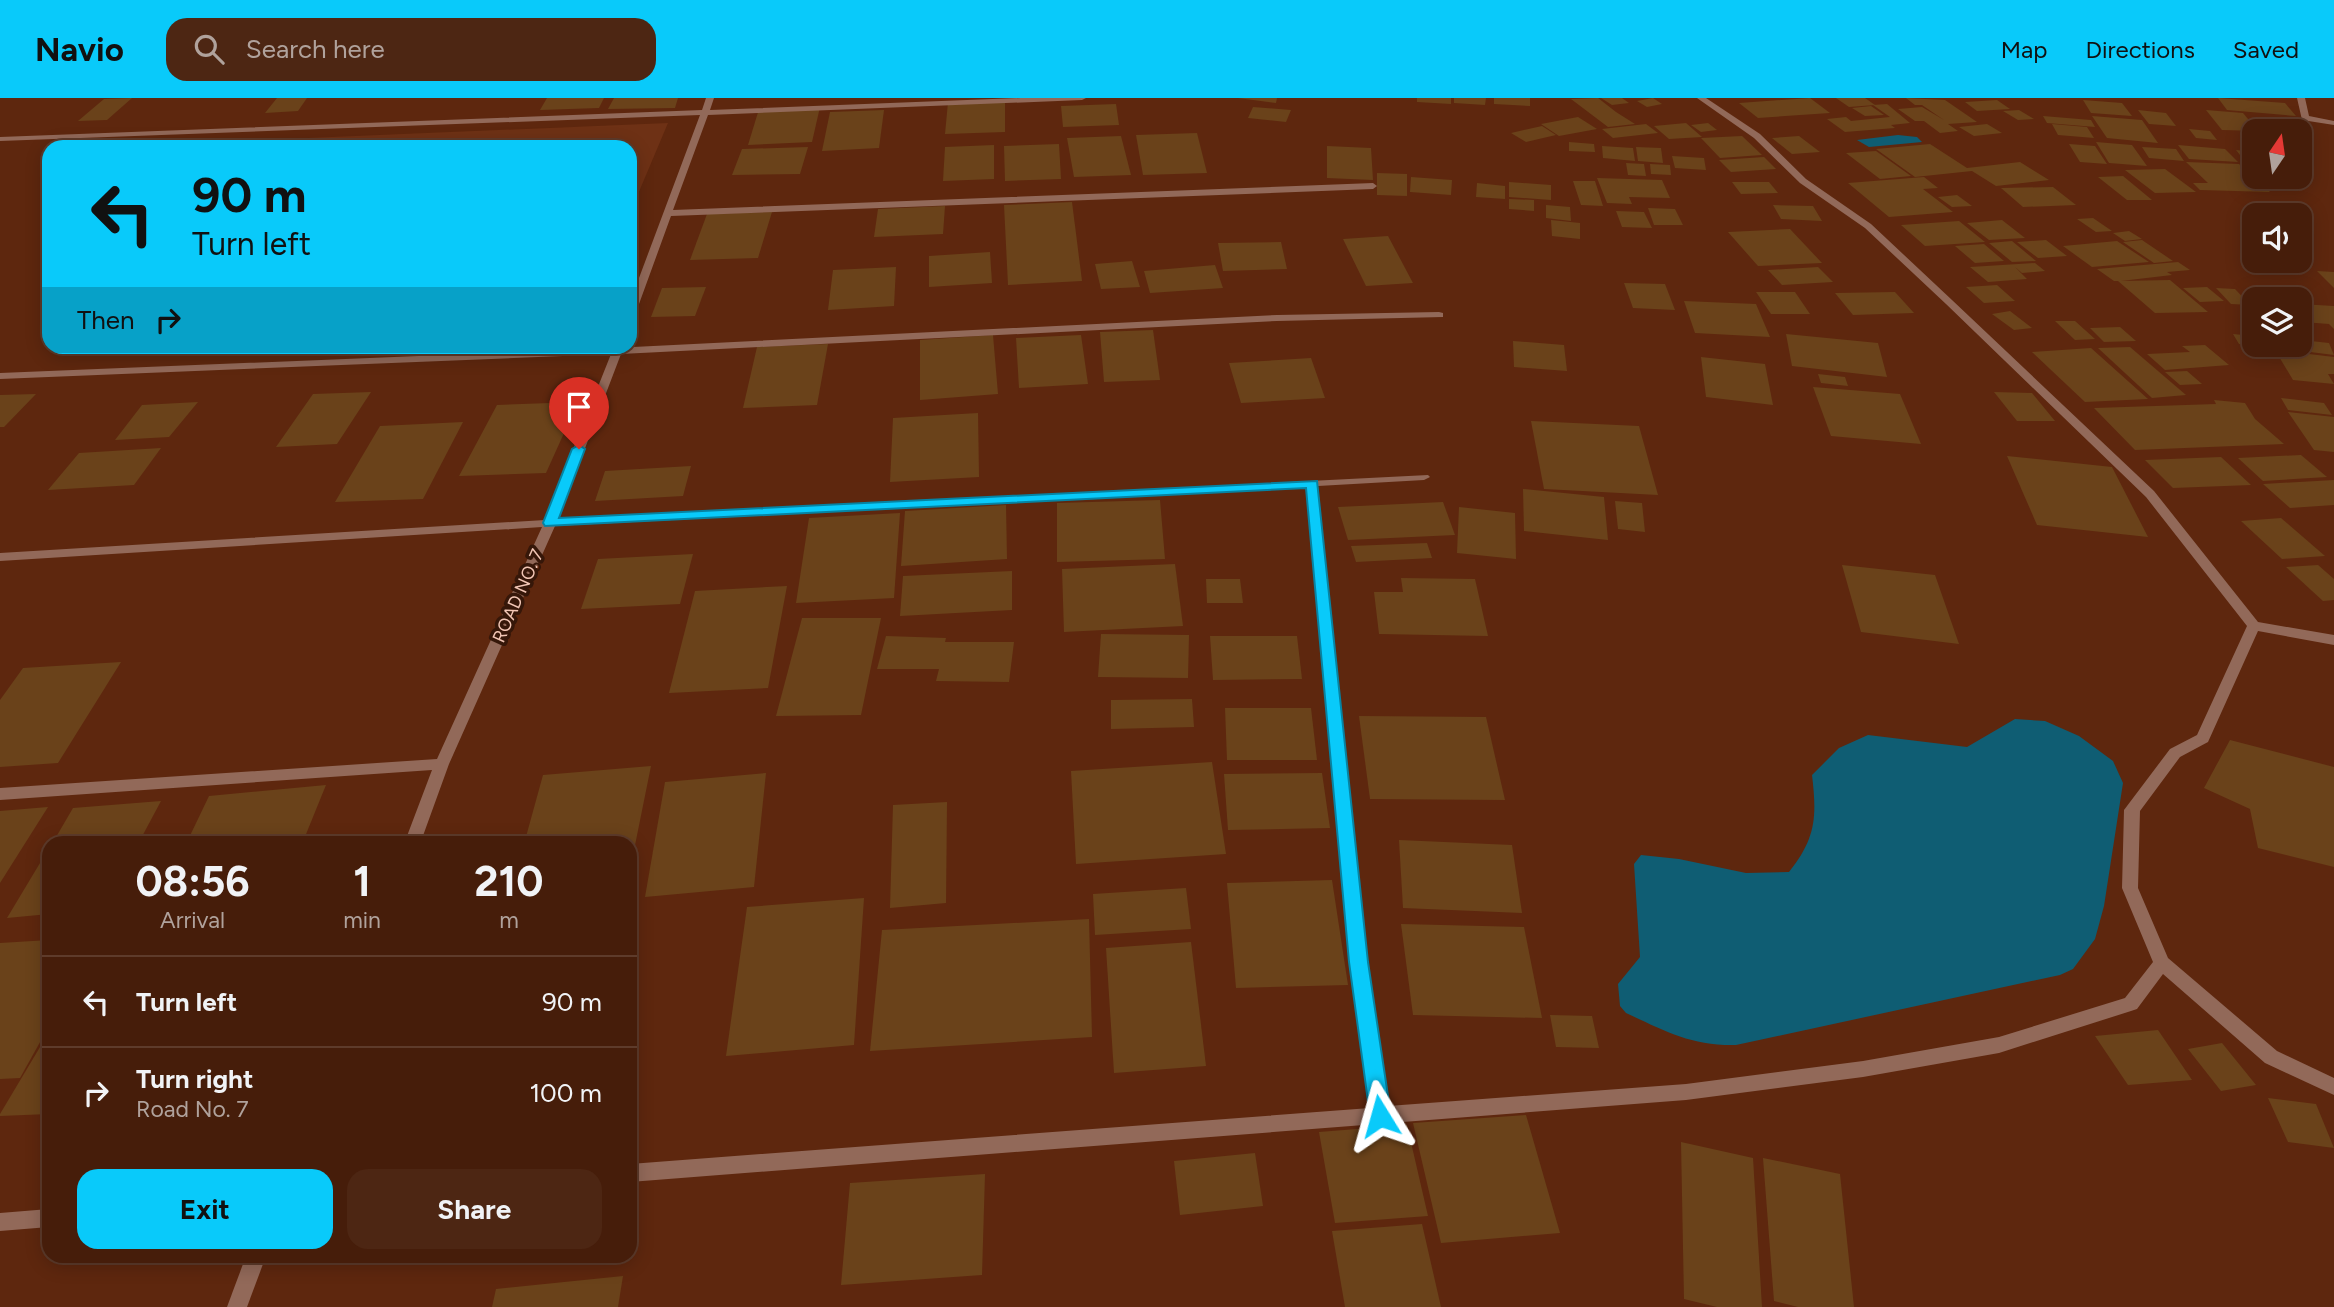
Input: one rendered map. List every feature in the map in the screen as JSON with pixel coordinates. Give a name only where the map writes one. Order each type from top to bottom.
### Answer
[{"type":"street","points":[[637,296],[710,98]]},
{"type":"street","points":[[0,139],[1083,98]]},
{"type":"street","points":[[1701,98],[1757,136],[1804,181],[1868,226],[2078,425],[2150,494],[2254,626],[2334,640]]},
{"type":"street","points":[[2301,98],[2305,118],[2334,123]]},
{"type":"street","points":[[667,214],[1373,186]]},
{"type":"street","points":[[637,348],[1277,318],[1439,315]]},
{"type":"street","points":[[0,376],[504,354]]},
{"type":"street","name":"ROAD NO. 7","points":[[415,836],[442,764],[550,523],[616,354]]},
{"type":"street","points":[[0,557],[550,523],[1424,477]]},
{"type":"street","points":[[1312,483],[1358,962],[1380,1116]]},
{"type":"street","points":[[2254,626],[2203,738],[2175,753],[2132,810],[2130,888],[2162,963],[2271,1057],[2334,1087]]},
{"type":"street","points":[[0,794],[442,764]]},
{"type":"street","points":[[637,1172],[1686,1092],[1863,1069],[1999,1045],[2131,1004],[2162,963]]},
{"type":"street","points":[[0,1222],[42,1219]]},
{"type":"street","points":[[237,1307],[253,1263]]},
{"type":"shaded area","points":[[668,123],[637,196],[637,140],[259,140]]},
{"type":"water","points":[[1898,135],[1917,137],[1922,142],[1869,147],[1857,140]]},
{"type":"water","points":[[2015,719],[2045,721],[2079,736],[2113,761],[2123,783],[2104,906],[2095,939],[2073,969],[2060,975],[1736,1045],[1705,1043],[1679,1036],[1626,1013],[1620,1006],[1618,984],[1640,957],[1634,864],[1641,855],[1679,859],[1746,873],[1789,872],[1805,848],[1812,826],[1812,775],[1839,748],[1868,735],[1967,747]]},
{"type":"building","points":[[132,98],[107,120],[78,121],[104,99]]},
{"type":"building","points":[[277,98],[307,98],[298,111],[265,113]]},
{"type":"building","points":[[547,98],[604,98],[599,108],[540,110]]},
{"type":"building","points":[[614,98],[678,98],[675,108],[608,109]]},
{"type":"building","points":[[1238,98],[1277,98],[1276,103]]},
{"type":"building","points":[[1417,98],[1451,98],[1451,104],[1417,102]]},
{"type":"building","points":[[1454,98],[1486,98],[1485,105],[1454,103]]},
{"type":"building","points":[[1494,98],[1530,98],[1530,106],[1494,104]]},
{"type":"building","points":[[1598,98],[1635,124],[1608,127],[1571,99]]},
{"type":"building","points":[[1601,98],[1622,98],[1629,103],[1612,105]]},
{"type":"building","points":[[1653,98],[1662,104],[1647,107],[1637,101]]},
{"type":"building","points":[[1810,98],[1830,113],[1758,118],[1739,103]]},
{"type":"building","points":[[1836,98],[1865,98],[1875,105],[1849,107]]},
{"type":"building","points":[[1906,98],[1945,100],[1977,122],[1948,124],[1958,131],[1940,133],[1924,121],[1915,121],[1898,109],[1922,107],[1944,120],[1922,105],[1915,105]]},
{"type":"building","points":[[2218,98],[2285,103],[2296,116],[2227,110]]},
{"type":"building","points":[[1997,100],[2010,109],[1977,111],[1965,102]]},
{"type":"building","points":[[2083,100],[2122,103],[2132,116],[2091,113]]},
{"type":"building","points":[[1005,101],[1005,132],[945,134],[948,102]]},
{"type":"building","points":[[1116,104],[1119,125],[1063,127],[1061,106]]},
{"type":"building","points":[[1887,104],[1910,123],[1891,125],[1895,128],[1845,132],[1827,119],[1846,117],[1851,121],[1890,117],[1873,105]]},
{"type":"building","points":[[1871,106],[1884,115],[1865,116],[1852,108]]},
{"type":"building","points":[[820,107],[812,142],[748,145],[759,109]]},
{"type":"building","points":[[1253,107],[1291,110],[1286,122],[1248,118]]},
{"type":"building","points":[[884,110],[879,148],[822,151],[830,112]]},
{"type":"building","points":[[2019,110],[2034,119],[2018,120],[2003,111]]},
{"type":"building","points":[[2138,110],[2166,113],[2176,126],[2149,124]]},
{"type":"building","points":[[2206,110],[2243,113],[2248,119],[2242,119],[2242,131],[2222,130]]},
{"type":"building","points":[[2043,116],[2091,120],[2095,127],[2047,123]]},
{"type":"building","points":[[2092,116],[2142,120],[2158,143],[2107,138]]},
{"type":"building","points":[[1578,117],[1597,129],[1559,136],[1541,124]]},
{"type":"building","points":[[1686,123],[1702,137],[1669,139],[1654,126]]},
{"type":"building","points":[[1708,123],[1717,130],[1701,132],[1691,125]]},
{"type":"building","points":[[1646,124],[1658,133],[1613,138],[1602,129]]},
{"type":"building","points":[[1987,124],[2002,133],[1974,136],[1959,127]]},
{"type":"building","points":[[2052,124],[2087,127],[2094,138],[2058,135]]},
{"type":"building","points":[[1542,126],[1556,135],[1526,142],[1511,133]]},
{"type":"building","points":[[2189,129],[2210,131],[2217,140],[2196,138]]},
{"type":"building","points":[[1197,133],[1207,173],[1143,175],[1136,135]]},
{"type":"building","points":[[1121,136],[1131,175],[1074,177],[1067,138]]},
{"type":"building","points":[[1742,136],[1762,155],[1720,158],[1701,138]]},
{"type":"building","points":[[1799,136],[1820,152],[1792,154],[1772,138]]},
{"type":"building","points":[[1569,142],[1594,144],[1595,152],[1569,151]]},
{"type":"building","points":[[2096,142],[2132,145],[2147,166],[2109,163]]},
{"type":"building","points":[[1059,144],[1061,179],[1005,181],[1004,146]]},
{"type":"building","points":[[1930,144],[1967,168],[2020,162],[2049,180],[1996,186],[1972,171],[1915,177],[1876,149]]},
{"type":"building","points":[[2069,144],[2095,146],[2107,164],[2080,162]]},
{"type":"building","points":[[994,145],[994,179],[943,181],[945,147]]},
{"type":"building","points":[[2178,145],[2225,149],[2238,162],[2189,159]]},
{"type":"building","points":[[1327,146],[1371,148],[1373,180],[1327,178]]},
{"type":"building","points":[[1602,146],[1633,148],[1635,161],[1603,158]]},
{"type":"building","points":[[808,147],[800,174],[732,175],[742,149]]},
{"type":"building","points":[[1636,147],[1661,148],[1663,163],[1638,161]]},
{"type":"building","points":[[2142,147],[2176,149],[2184,161],[2149,158]]},
{"type":"building","points":[[1876,151],[1911,176],[1880,179],[1846,153]]},
{"type":"building","points":[[1672,156],[1704,158],[1706,170],[1675,168]]},
{"type":"building","points":[[1764,157],[1776,169],[1731,172],[1719,160]]},
{"type":"building","points":[[2186,162],[2239,164],[2242,167],[2242,189],[2267,189],[2270,192],[2200,190],[2193,183],[2208,183]]},
{"type":"building","points":[[1626,163],[1644,164],[1646,176],[1628,175]]},
{"type":"building","points":[[1650,164],[1670,165],[1671,175],[1651,174]]},
{"type":"building","points":[[2165,169],[2196,192],[2155,193],[2125,170]]},
{"type":"building","points":[[1377,173],[1407,174],[1407,196],[1377,195]]},
{"type":"building","points":[[2123,176],[2152,200],[2127,200],[2098,177]]},
{"type":"building","points":[[1411,177],[1452,180],[1451,195],[1410,192]]},
{"type":"building","points":[[1924,177],[1938,188],[1923,189],[1953,212],[1889,217],[1848,183]]},
{"type":"building","points":[[1597,178],[1662,180],[1670,198],[1629,197],[1632,204],[1607,203]]},
{"type":"building","points":[[1573,181],[1595,181],[1603,206],[1581,205]]},
{"type":"building","points":[[1509,182],[1551,185],[1551,200],[1509,197]]},
{"type":"building","points":[[1732,182],[1769,182],[1778,193],[1741,194]]},
{"type":"building","points":[[1477,183],[1505,186],[1505,199],[1476,197]]},
{"type":"building","points":[[2053,187],[2076,205],[2023,207],[2001,188]]},
{"type":"building","points":[[1957,195],[1972,206],[1952,207],[1938,197]]},
{"type":"building","points":[[1509,199],[1534,200],[1534,211],[1509,209]]},
{"type":"building","points":[[1072,202],[1082,281],[1008,285],[1004,205]]},
{"type":"building","points":[[1546,205],[1570,207],[1571,221],[1546,218]]},
{"type":"building","points":[[1773,205],[1813,206],[1822,221],[1781,219]]},
{"type":"building","points":[[945,206],[943,234],[874,237],[878,209]]},
{"type":"building","points":[[1648,208],[1675,209],[1683,225],[1654,225]]},
{"type":"building","points":[[1616,211],[1644,212],[1652,228],[1622,227]]},
{"type":"building","points":[[772,212],[758,258],[690,260],[707,214]]},
{"type":"building","points":[[2093,218],[2112,231],[2096,232],[2077,219]]},
{"type":"building","points":[[1551,220],[1580,223],[1580,239],[1552,236]]},
{"type":"building","points":[[2002,220],[2025,238],[1989,240],[1967,223]]},
{"type":"building","points":[[1959,221],[1985,242],[1925,246],[1901,225]]},
{"type":"building","points":[[1790,229],[1822,263],[1758,266],[1728,232]]},
{"type":"building","points":[[2129,231],[2142,239],[2125,241],[2113,233]]},
{"type":"building","points":[[1388,236],[1413,283],[1366,286],[1343,239]]},
{"type":"building","points":[[2046,240],[2067,256],[2038,258],[2017,242]]},
{"type":"building","points":[[2142,240],[2173,261],[2154,263],[2123,242]]},
{"type":"building","points":[[2012,241],[2036,261],[2012,262],[1989,243]]},
{"type":"building","points":[[2117,241],[2149,262],[2092,267],[2063,246]]},
{"type":"building","points":[[1281,242],[1287,269],[1223,271],[1218,243]]},
{"type":"building","points":[[1984,244],[2004,261],[1975,263],[1955,246]]},
{"type":"building","points":[[990,252],[992,283],[929,287],[929,256]]},
{"type":"building","points":[[1132,261],[1140,287],[1101,289],[1095,264]]},
{"type":"building","points":[[2178,262],[2190,270],[2167,272],[2172,275],[2121,281],[2170,280],[2208,312],[2155,313],[2118,281],[2097,269]]},
{"type":"building","points":[[2035,263],[2045,271],[2022,273],[2015,267],[2027,279],[1988,282],[1970,267]]},
{"type":"building","points":[[1215,265],[1223,288],[1150,293],[1144,271]]},
{"type":"building","points":[[896,267],[894,306],[828,310],[833,270]]},
{"type":"building","points":[[1818,267],[1833,282],[1782,285],[1768,270]]},
{"type":"building","points":[[2317,271],[2334,272],[2334,288]]},
{"type":"building","points":[[1624,283],[1665,284],[1675,310],[1633,308]]},
{"type":"building","points":[[1997,285],[2015,301],[1984,303],[1966,287]]},
{"type":"building","points":[[706,287],[695,316],[651,317],[662,288]]},
{"type":"building","points":[[2207,287],[2224,301],[2200,302],[2183,288]]},
{"type":"building","points":[[2216,288],[2235,289],[2242,296],[2242,305],[2231,304]]},
{"type":"building","points":[[1756,292],[1795,292],[1810,314],[1771,314]]},
{"type":"building","points":[[1895,292],[1914,313],[1853,315],[1835,293]]},
{"type":"building","points":[[1684,301],[1756,304],[1770,337],[1695,333]]},
{"type":"building","points":[[2312,305],[2334,306],[2334,329],[2329,324],[2312,323]]},
{"type":"building","points":[[2010,311],[2032,328],[2014,330],[1992,314]]},
{"type":"building","points":[[2055,321],[2075,321],[2095,339],[2075,340]]},
{"type":"building","points":[[2120,327],[2136,341],[2104,342],[2090,328]]},
{"type":"building","points":[[1153,330],[1160,380],[1104,382],[1100,332]]},
{"type":"building","points":[[1786,334],[1878,343],[1887,377],[1792,366]]},
{"type":"building","points":[[2233,334],[2242,335],[2242,344]]},
{"type":"building","points":[[993,335],[998,394],[920,400],[920,340]]},
{"type":"building","points":[[1081,335],[1088,384],[1019,388],[1016,338]]},
{"type":"building","points":[[1513,341],[1564,345],[1567,371],[1514,367]]},
{"type":"building","points":[[2312,341],[2329,343],[2334,355],[2312,352]]},
{"type":"building","points":[[828,344],[817,405],[743,408],[757,347]]},
{"type":"building","points":[[2205,345],[2229,365],[2165,370],[2147,354],[2190,352],[2182,346]]},
{"type":"building","points":[[2130,347],[2186,395],[2152,398],[2098,348]]},
{"type":"building","points":[[2091,348],[2148,399],[2085,402],[2032,352]]},
{"type":"building","points":[[2312,354],[2334,357],[2334,374],[2328,374],[2334,384],[2293,380],[2279,357],[2312,357]]},
{"type":"building","points":[[1701,357],[1765,364],[1773,405],[1706,397]]},
{"type":"building","points":[[1311,358],[1325,398],[1241,403],[1229,363]]},
{"type":"building","points":[[2187,371],[2202,384],[2180,385],[2165,372]]},
{"type":"building","points":[[1818,374],[1845,377],[1848,386],[1821,383]]},
{"type":"building","points":[[1813,387],[1900,394],[1921,444],[1831,436]]},
{"type":"building","points":[[371,392],[337,444],[276,447],[313,394]]},
{"type":"building","points":[[1994,392],[2032,393],[2055,421],[2017,421]]},
{"type":"building","points":[[36,394],[4,427],[0,427],[0,395]]},
{"type":"building","points":[[2281,398],[2324,403],[2332,415],[2288,410]]},
{"type":"building","points":[[2214,400],[2245,403],[2255,419],[2284,444],[2135,450],[2094,408],[2216,404]]},
{"type":"building","points":[[198,402],[169,437],[115,440],[142,405]]},
{"type":"building","points":[[578,402],[546,473],[459,476],[497,405]]},
{"type":"building","points":[[2288,412],[2334,417],[2334,452],[2314,450]]},
{"type":"building","points":[[978,413],[979,477],[890,482],[893,418]]},
{"type":"building","points":[[1531,421],[1639,426],[1658,495],[1544,489]]},
{"type":"building","points":[[463,422],[423,499],[335,502],[380,426]]},
{"type":"building","points":[[161,448],[134,485],[48,490],[79,453]]},
{"type":"building","points":[[2301,455],[2327,477],[2263,481],[2238,458]]},
{"type":"building","points":[[2007,456],[2112,467],[2148,537],[2037,525]]},
{"type":"building","points":[[2221,457],[2251,485],[2173,488],[2145,460]]},
{"type":"building","points":[[691,466],[683,496],[595,501],[605,471]]},
{"type":"building","points":[[2334,480],[2334,505],[2290,508],[2263,484]]},
{"type":"building","points":[[1523,489],[1604,497],[1608,540],[1524,531]]},
{"type":"building","points":[[1160,500],[1165,559],[1057,562],[1057,503]]},
{"type":"building","points":[[1615,501],[1642,503],[1645,532],[1618,529]]},
{"type":"building","points":[[1443,502],[1455,535],[1348,540],[1338,507]]},
{"type":"building","points":[[1006,505],[1007,559],[901,566],[905,511]]},
{"type":"building","points":[[1459,507],[1515,513],[1516,559],[1457,553]]},
{"type":"building","points":[[900,513],[894,598],[796,603],[809,518]]},
{"type":"building","points":[[2281,518],[2325,556],[2282,559],[2241,521]]},
{"type":"building","points":[[1427,543],[1432,558],[1356,562],[1351,546]]},
{"type":"building","points":[[693,554],[680,604],[581,609],[598,559]]},
{"type":"building","points":[[1175,564],[1183,626],[1064,632],[1062,569]]},
{"type":"building","points":[[1842,565],[1935,575],[1959,644],[1861,632]]},
{"type":"building","points":[[2318,565],[2334,579],[2334,600],[2323,601],[2286,567]]},
{"type":"building","points":[[1012,571],[1012,610],[900,616],[903,576]]},
{"type":"building","points":[[1401,578],[1475,579],[1488,636],[1379,634],[1374,592],[1403,592]]},
{"type":"building","points":[[1206,579],[1240,579],[1243,603],[1207,603]]},
{"type":"building","points":[[787,586],[768,688],[669,693],[695,591]]},
{"type":"building","points":[[802,618],[881,618],[861,715],[776,716]]},
{"type":"building","points":[[1101,634],[1189,635],[1188,678],[1098,677]]},
{"type":"building","points":[[886,636],[946,638],[945,642],[1014,642],[1009,682],[936,681],[939,669],[877,669]]},
{"type":"building","points":[[1210,636],[1297,636],[1302,679],[1213,680]]},
{"type":"building","points":[[121,662],[58,763],[0,767],[0,700],[23,668]]},
{"type":"building","points":[[1192,699],[1194,727],[1111,729],[1111,700]]},
{"type":"building","points":[[1225,708],[1311,708],[1317,760],[1227,760]]},
{"type":"building","points":[[1359,716],[1486,717],[1505,800],[1370,799]]},
{"type":"building","points":[[2230,740],[2334,767],[2334,867],[2258,848],[2250,809],[2204,788]]},
{"type":"building","points":[[1212,762],[1226,854],[1076,864],[1071,771]]},
{"type":"building","points":[[651,766],[637,836],[526,836],[543,775]]},
{"type":"building","points":[[766,773],[754,887],[645,897],[665,782]]},
{"type":"building","points":[[1322,773],[1330,828],[1228,830],[1224,774]]},
{"type":"building","points":[[326,785],[305,836],[190,836],[209,796]]},
{"type":"building","points":[[161,801],[142,836],[57,836],[73,808]]},
{"type":"building","points":[[947,802],[946,903],[890,908],[893,805]]},
{"type":"building","points":[[48,807],[0,883],[0,811]]},
{"type":"building","points":[[1399,840],[1512,845],[1522,913],[1403,908]]},
{"type":"building","points":[[42,860],[42,915],[7,918]]},
{"type":"building","points":[[1332,880],[1348,985],[1236,988],[1227,883]]},
{"type":"building","points":[[1186,888],[1191,929],[1095,935],[1093,894]]},
{"type":"building","points":[[864,898],[854,1045],[726,1056],[747,907]]},
{"type":"building","points":[[1089,919],[1092,1037],[870,1051],[882,930]]},
{"type":"building","points":[[1401,924],[1524,927],[1542,1018],[1413,1015]]},
{"type":"building","points":[[42,940],[42,1039],[20,1078],[0,1079],[0,943]]},
{"type":"building","points":[[1191,942],[1206,1066],[1114,1073],[1106,948]]},
{"type":"building","points":[[1550,1015],[1592,1016],[1599,1048],[1556,1047]]},
{"type":"building","points":[[2158,1030],[2192,1080],[2128,1085],[2095,1036]]},
{"type":"building","points":[[2222,1043],[2256,1085],[2221,1091],[2188,1049]]},
{"type":"building","points":[[42,1044],[42,1114],[0,1114]]},
{"type":"building","points":[[2268,1098],[2316,1104],[2334,1148],[2288,1142]]},
{"type":"building","points":[[1526,1115],[1560,1233],[1441,1243],[1413,1123]]},
{"type":"building","points":[[1407,1125],[1428,1216],[1335,1223],[1319,1132]]},
{"type":"building","points":[[1681,1142],[1753,1158],[1762,1307],[1717,1307],[1684,1299]]},
{"type":"building","points":[[1255,1153],[1263,1206],[1180,1215],[1174,1161]]},
{"type":"building","points":[[1763,1158],[1840,1174],[1854,1307],[1798,1307],[1774,1301]]},
{"type":"building","points":[[985,1174],[982,1275],[841,1285],[850,1183]]},
{"type":"building","points":[[1422,1224],[1441,1307],[1345,1307],[1332,1231]]},
{"type":"building","points":[[623,1276],[618,1307],[492,1307],[496,1289]]},
{"type":"route","points":[[579,449],[550,523],[1312,483],[1358,962],[1380,1116]]}]
